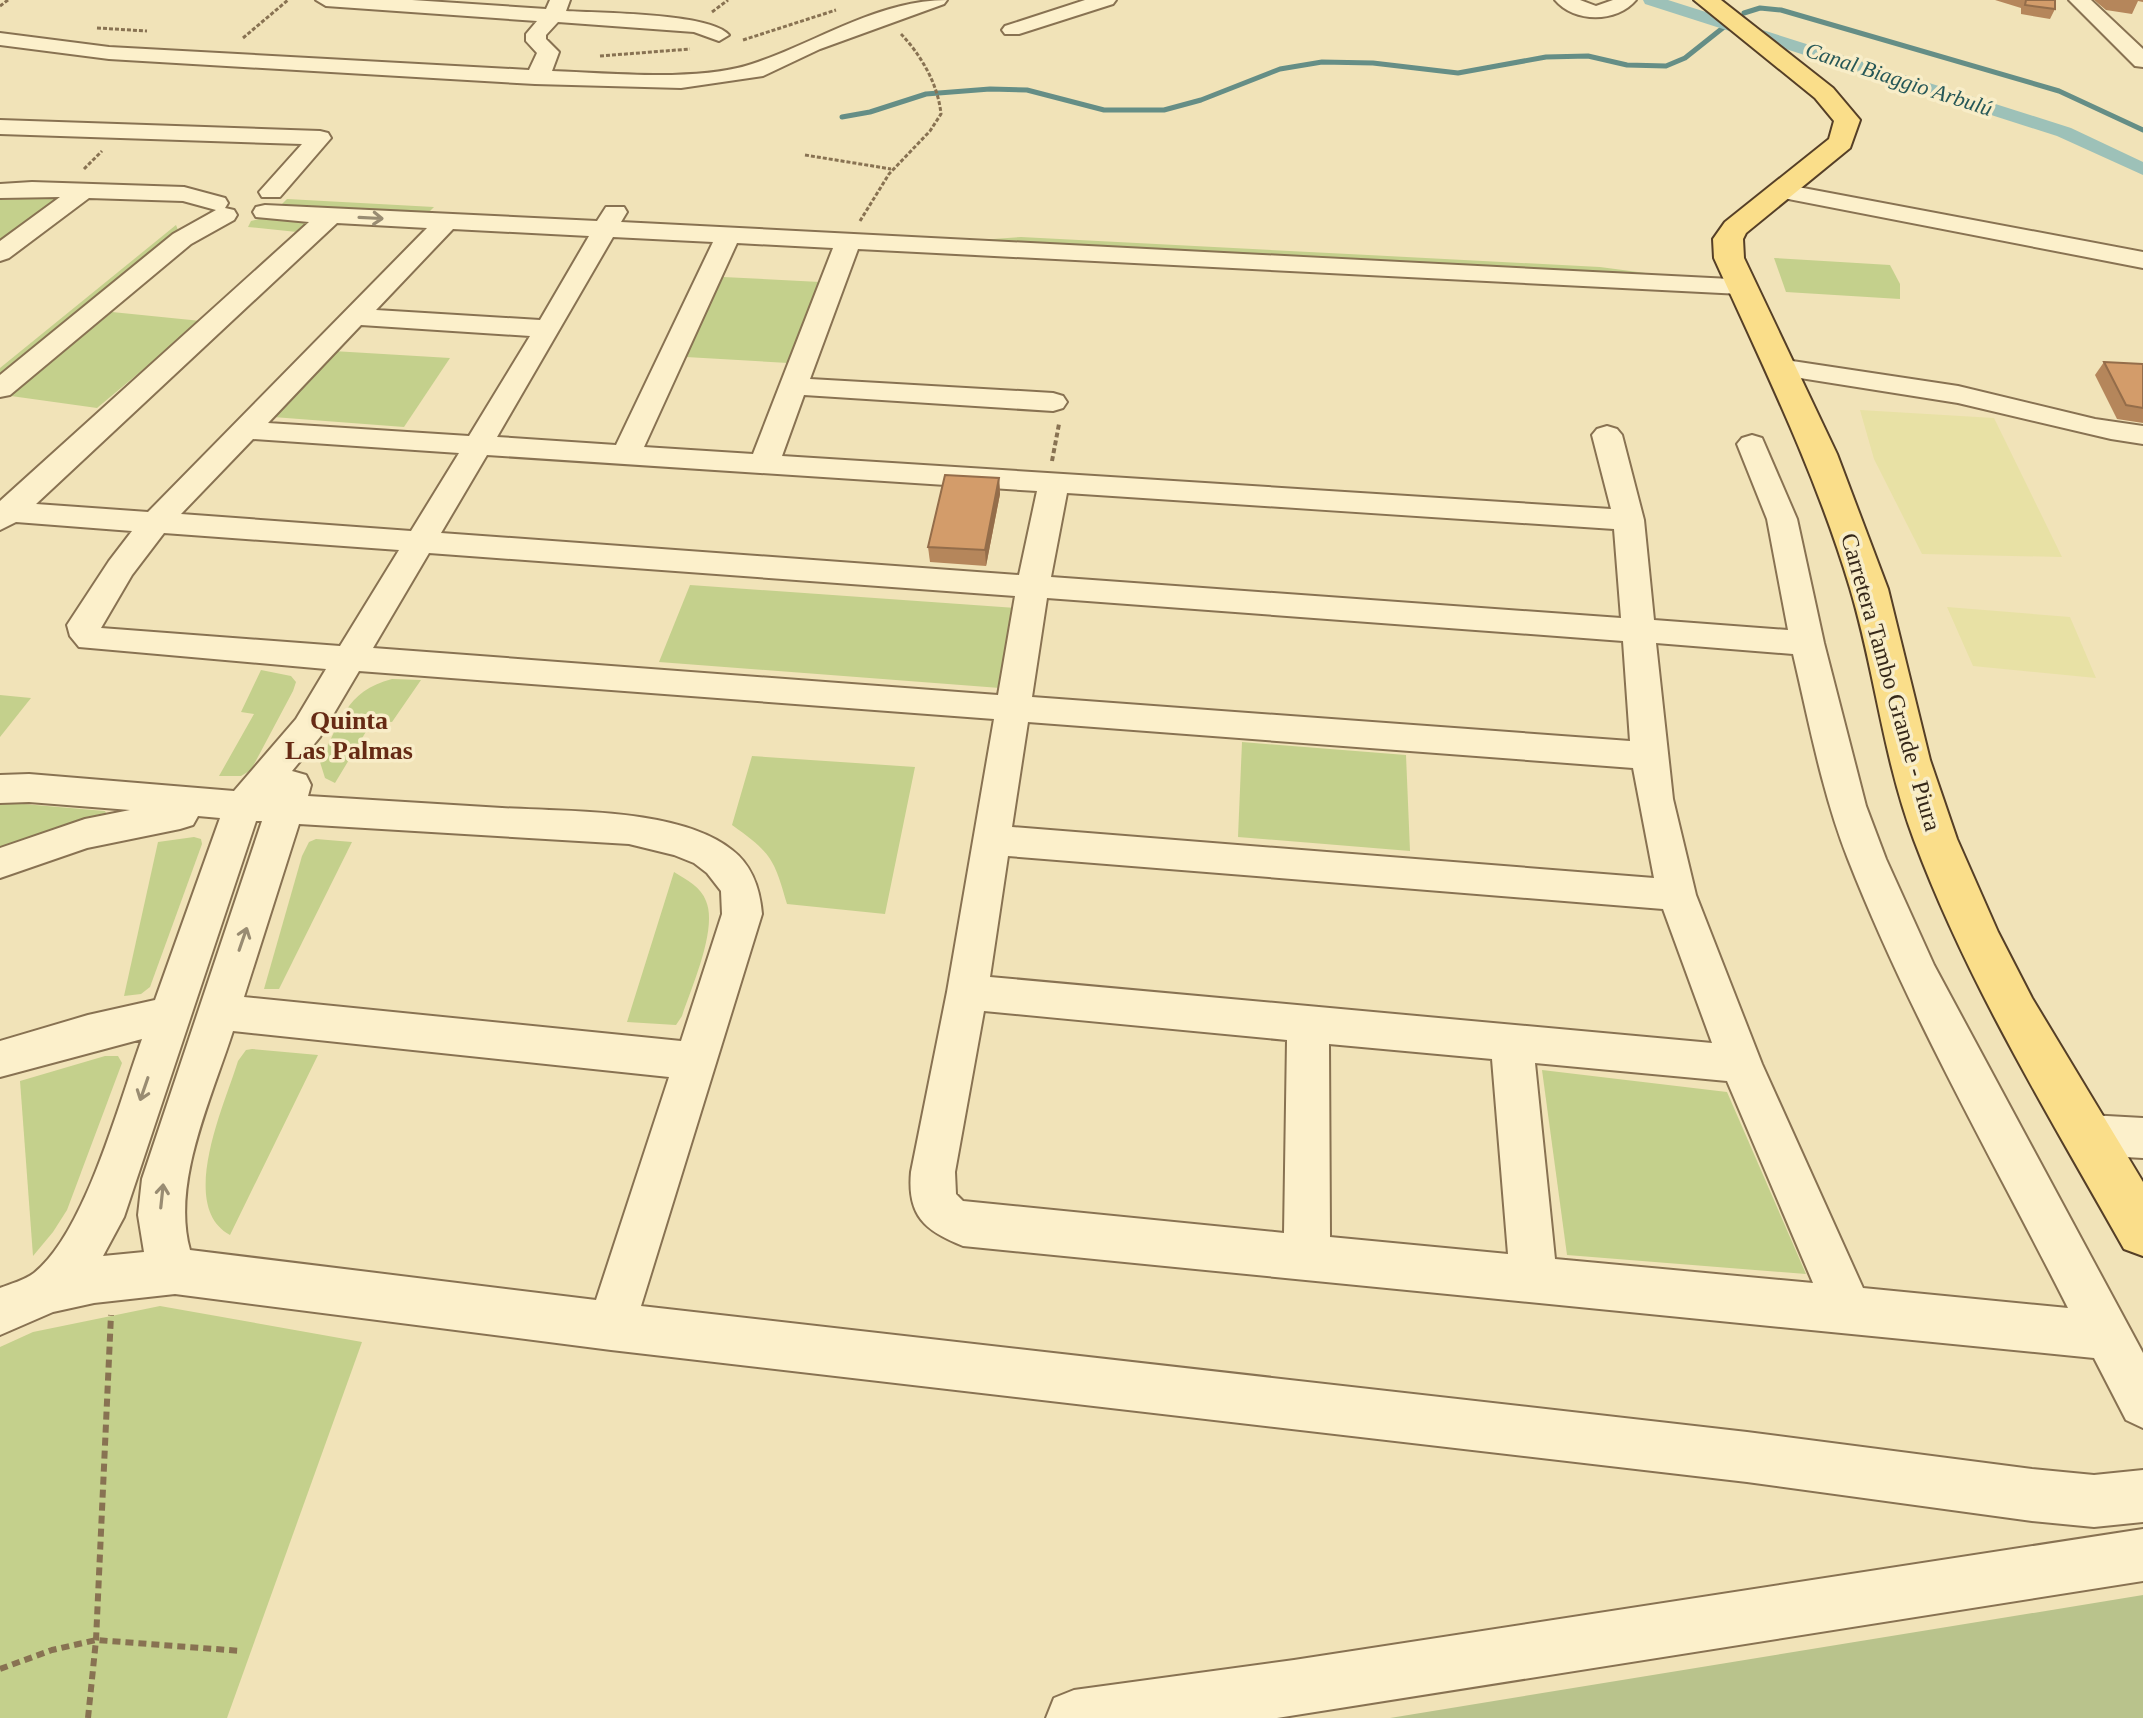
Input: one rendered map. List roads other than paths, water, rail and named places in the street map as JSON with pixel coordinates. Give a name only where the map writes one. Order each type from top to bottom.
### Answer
[{"type":"main road","name":"Carretera Tambo Grande - Piura","points":[[1710,3],[1808,80],[1839,107],[1847,120],[1841,142],[1735,228],[1728,239],[1729,258],[1820,454],[1869,589],[1909,760],[1935,839],[1976,935],[2015,1012],[2143,1231]]},
{"type":"street","points":[[326,0],[557,8],[697,26],[719,35]]},
{"type":"street","points":[[0,39],[109,53],[535,77],[681,81],[755,71],[813,45],[937,0]]},
{"type":"street","points":[[1012,30],[1106,0]]},
{"type":"street","points":[[1565,0],[1589,12],[1604,13],[1622,4]]},
{"type":"street","points":[[2079,0],[2143,61]]},
{"type":"street","points":[[535,77],[544,67],[548,52],[536,41],[536,34],[557,8]]},
{"type":"street","points":[[0,127],[320,138],[244,205],[182,239],[0,389]]},
{"type":"street","points":[[0,138],[56,128]]},
{"type":"street","points":[[0,253],[74,190]]},
{"type":"street","points":[[0,191],[184,194],[330,216],[446,222],[610,221],[728,236],[853,234]]},
{"type":"street","points":[[1782,191],[2143,260]]},
{"type":"street","points":[[0,364],[191,211],[244,205],[610,221],[1739,281]]},
{"type":"street","points":[[3,514],[330,216]]},
{"type":"street","points":[[50,1290],[77,1258],[101,1217],[243,806],[308,728],[610,221]]},
{"type":"street","points":[[446,222],[155,523],[120,568],[84,625],[87,636],[91,639],[1015,710],[1649,756]]},
{"type":"street","points":[[764,464],[853,234]]},
{"type":"street","points":[[626,455],[728,236]]},
{"type":"street","points":[[275,237],[306,239]]},
{"type":"street","points":[[356,317],[548,329]]},
{"type":"street","points":[[1779,367],[1917,387],[2016,407],[2118,433],[2143,435]]},
{"type":"street","points":[[794,386],[1056,410]]},
{"type":"street","points":[[246,430],[1629,520]]},
{"type":"street","points":[[1607,435],[1629,520],[1649,756],[1677,895],[1741,1064],[1849,1311]]},
{"type":"street","points":[[1752,444],[1782,519],[1807,643],[1848,806],[1891,918],[2143,1403]]},
{"type":"street","points":[[1052,481],[967,992],[933,1172],[931,1192],[940,1212],[963,1224],[2106,1335]]},
{"type":"street","points":[[3,514],[1033,585],[1807,643]]},
{"type":"street","points":[[175,1271],[165,1250],[160,1201],[164,1179],[287,808],[308,728]]},
{"type":"street","points":[[0,789],[29,788],[243,806],[629,830],[675,840],[700,849],[722,863],[739,887],[742,914],[611,1326]]},
{"type":"street","points":[[0,863],[120,826],[243,806]]},
{"type":"street","points":[[992,840],[1677,895]]},
{"type":"street","points":[[967,992],[1741,1064]]},
{"type":"street","points":[[217,1012],[696,1061]]},
{"type":"street","points":[[0,1059],[88,1033],[169,1015]]},
{"type":"street","points":[[1307,1258],[1308,1025]]},
{"type":"street","points":[[1512,1044],[1534,1280]]},
{"type":"street","points":[[2089,1135],[2143,1138]]},
{"type":"street","points":[[0,1312],[50,1290],[175,1271],[611,1326],[1747,1457],[2032,1495],[2094,1501],[2143,1496]]},
{"type":"street","points":[[1074,1718],[1294,1688],[2143,1555]]},
{"type":"waterway","name":"Canal Biaggio Arbulú","points":[[1651,0],[2064,132],[2143,169]]},
{"type":"waterway","points":[[1744,13],[1760,8],[1781,10],[2059,91],[2143,130]]},
{"type":"waterway","points":[[842,117],[870,112],[926,94],[990,89],[1027,90],[1104,110],[1164,110],[1201,100],[1280,69],[1322,62],[1373,63],[1458,73],[1546,57],[1588,56],[1627,65],[1666,66],[1685,58],[1729,23]]},
{"type":"district","name":"Quinta Las Palmas","points":[[349,735]]}]
